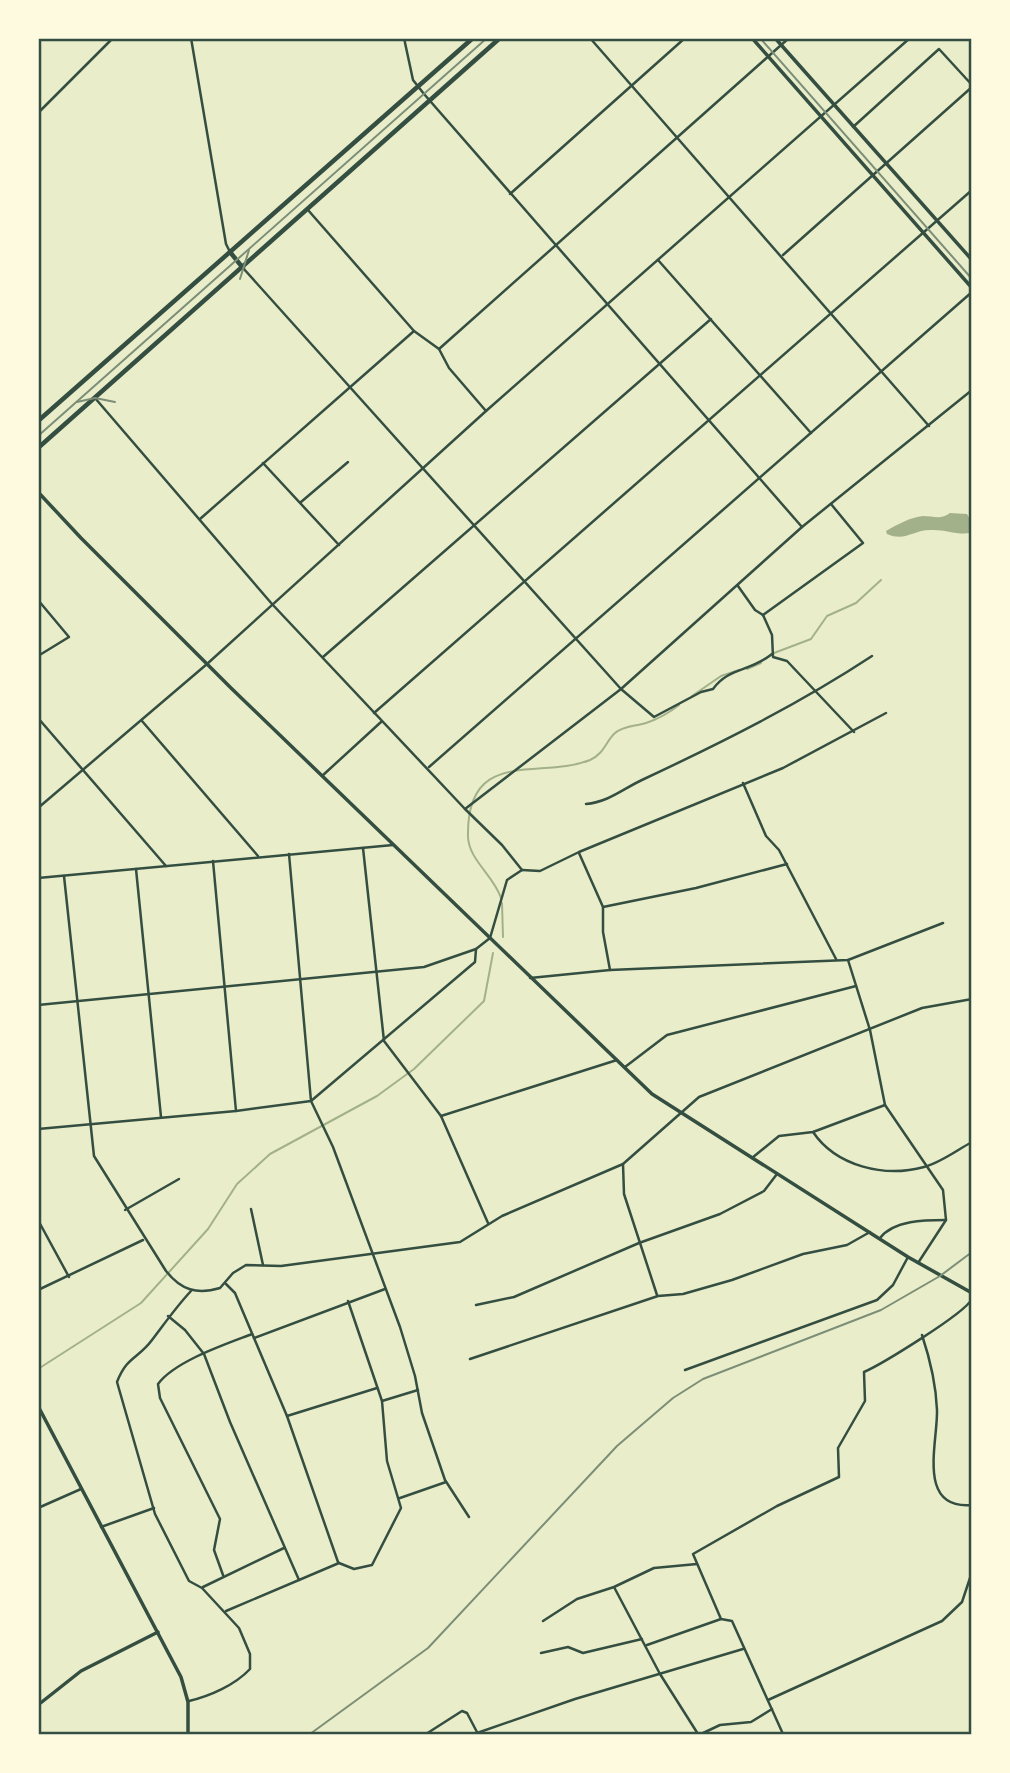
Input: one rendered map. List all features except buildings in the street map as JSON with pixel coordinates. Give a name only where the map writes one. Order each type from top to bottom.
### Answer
[{"type":"main road","points":[[38,421],[473,38]]},
{"type":"main road","points":[[38,448],[500,38]]},
{"type":"main road","points":[[230,253],[243,268]]},
{"type":"street","points":[[38,113],[113,38]]},
{"type":"street","points":[[191,38],[226,244],[230,253]]},
{"type":"street","points":[[404,38],[413,80],[418,87],[802,527]]},
{"type":"street","points":[[590,38],[929,426]]},
{"type":"street","points":[[510,194],[685,38]]},
{"type":"street","points":[[428,768],[971,290],[752,38]]},
{"type":"street","points":[[775,38],[971,260]]},
{"type":"street","points":[[439,349],[557,247],[789,38]]},
{"type":"street","points":[[38,808],[207,664],[486,411],[911,38]]},
{"type":"street","points":[[782,256],[971,86],[939,49],[853,127]]},
{"type":"street","points":[[373,714],[971,190]]},
{"type":"street","points":[[308,209],[414,331],[439,349],[449,368],[486,411]]},
{"type":"street","points":[[658,260],[811,433]]},
{"type":"street","points":[[243,268],[621,689],[654,717],[701,692],[713,689],[723,676],[757,666],[772,654]]},
{"type":"street","points":[[323,657],[710,319]]},
{"type":"street","points":[[200,519],[414,331]]},
{"type":"street","points":[[465,809],[621,689],[802,527],[971,390]]},
{"type":"street","points":[[95,398],[272,604],[373,714],[502,845],[522,870]]},
{"type":"street","points":[[301,502],[348,461]]},
{"type":"street","points":[[263,463],[339,545]]},
{"type":"street","points":[[38,492],[207,664],[624,1068],[680,1114],[908,1257],[971,1293]]},
{"type":"street","points":[[763,615],[863,543],[831,504]]},
{"type":"street","points":[[737,585],[755,610],[763,615],[772,635],[772,654]]},
{"type":"street","points":[[38,600],[69,637],[38,656]]},
{"type":"street","points":[[772,654],[787,661],[854,732]]},
{"type":"street","points":[[586,804],[608,800],[634,784],[735,737],[817,692],[872,656]]},
{"type":"street","points":[[38,1005],[434,966],[477,949],[490,938],[507,880],[522,870],[540,871],[579,852],[783,768],[886,713]]},
{"type":"street","points":[[38,718],[166,866]]},
{"type":"street","points":[[142,721],[258,857]]},
{"type":"street","points":[[322,776],[381,722]]},
{"type":"street","points":[[743,783],[766,836],[787,864],[836,960]]},
{"type":"street","points":[[38,878],[393,845]]},
{"type":"street","points":[[363,848],[384,1041],[441,1116],[488,1223]]},
{"type":"street","points":[[579,852],[603,907],[603,932],[610,970]]},
{"type":"street","points":[[289,854],[311,1101],[333,1147],[386,1289],[446,1482],[469,1517]]},
{"type":"street","points":[[213,862],[236,1111]]},
{"type":"street","points":[[603,907],[696,888],[787,864]]},
{"type":"street","points":[[136,869],[161,1116]]},
{"type":"street","points":[[64,876],[94,1156],[125,1210],[166,1271],[172,1279],[191,1291],[211,1291],[226,1284],[238,1268],[252,1264],[281,1266],[449,1245],[471,1237],[488,1223],[623,1164],[699,1097],[922,1008],[971,999]]},
{"type":"street","points":[[530,978],[610,970],[848,960],[943,923]]},
{"type":"street","points":[[38,1129],[236,1111],[311,1101],[475,962],[477,949]]},
{"type":"street","points":[[848,960],[870,1030],[885,1105],[943,1190],[946,1220],[918,1263]]},
{"type":"street","points":[[624,1068],[667,1035],[856,986]]},
{"type":"street","points":[[441,1116],[617,1060]]},
{"type":"street","points":[[752,1158],[779,1136],[813,1132],[885,1105]]},
{"type":"street","points":[[813,1132],[825,1148],[868,1170],[925,1167],[971,1142]]},
{"type":"street","points":[[623,1164],[622,1185],[658,1296]]},
{"type":"street","points":[[476,1305],[514,1297],[639,1243],[735,1208],[764,1191],[777,1174]]},
{"type":"street","points":[[125,1210],[179,1179]]},
{"type":"street","points":[[251,1209],[263,1265]]},
{"type":"street","points":[[38,1220],[69,1277]]},
{"type":"street","points":[[880,1239],[891,1228],[946,1220]]},
{"type":"street","points":[[470,1360],[658,1296],[683,1294],[732,1280],[803,1254],[848,1245],[870,1233]]},
{"type":"street","points":[[38,1290],[144,1239]]},
{"type":"street","points":[[685,1370],[877,1300],[893,1285],[908,1257]]},
{"type":"street","points":[[226,1284],[234,1293],[287,1416],[339,1563]]},
{"type":"street","points":[[223,1575],[214,1550],[220,1519],[160,1398],[158,1384],[169,1374],[204,1354],[386,1289]]},
{"type":"street","points":[[188,1702],[213,1693],[250,1669],[250,1654],[224,1611],[183,1573],[175,1548],[153,1508],[117,1382],[125,1364],[151,1342],[167,1316],[191,1291]]},
{"type":"street","points":[[721,1619],[692,1554],[777,1506],[839,1477],[838,1448],[865,1401],[864,1371],[884,1363],[961,1311],[971,1299]]},
{"type":"street","points":[[224,1611],[339,1563],[354,1569],[372,1565],[401,1508],[400,1498],[390,1474],[382,1401],[348,1301]]},
{"type":"street","points":[[167,1316],[185,1330],[204,1354],[299,1580]]},
{"type":"street","points":[[922,1335],[936,1399],[932,1472],[945,1499],[953,1505],[971,1505]]},
{"type":"street","points":[[287,1416],[377,1388]]},
{"type":"street","points":[[382,1401],[418,1390]]},
{"type":"street","points":[[38,1406],[181,1677],[188,1702],[188,1734]]},
{"type":"street","points":[[400,1498],[446,1482]]},
{"type":"street","points":[[38,1508],[80,1489]]},
{"type":"street","points":[[101,1527],[153,1508]]},
{"type":"street","points":[[202,1588],[204,1584],[284,1548]]},
{"type":"street","points":[[542,1621],[577,1599],[614,1587],[654,1568],[697,1564]]},
{"type":"street","points":[[768,1700],[942,1621],[962,1602],[971,1572]]},
{"type":"street","points":[[614,1587],[660,1674],[700,1734],[720,1724],[751,1722],[772,1709]]},
{"type":"street","points":[[647,1645],[721,1619],[732,1621],[783,1734]]},
{"type":"street","points":[[38,1705],[81,1671],[158,1632]]},
{"type":"street","points":[[541,1653],[568,1647],[583,1653],[642,1639]]},
{"type":"street","points":[[426,1734],[462,1711],[467,1713],[477,1734],[744,1649]]},
{"type":"shaded area","points":[[950,513],[967,514],[971,521],[970,533],[924,530],[899,537],[887,534],[886,531],[914,518],[940,517]]},
{"type":"waterway","points":[[774,653],[811,639],[827,616],[856,603],[881,580]]},
{"type":"waterway","points":[[747,669],[761,663]]},
{"type":"waterway","points":[[692,696],[721,676],[739,670]]},
{"type":"waterway","points":[[501,898],[469,845],[471,808],[479,789],[493,778],[510,772],[590,760],[599,754],[618,731],[655,720],[679,705]]},
{"type":"waterway","points":[[502,903],[503,937]]},
{"type":"waterway","points":[[38,1369],[141,1303],[208,1229],[237,1184],[270,1154],[377,1096],[414,1069],[484,1001],[493,953]]},
{"type":"tram line","points":[[38,436],[487,38]]},
{"type":"tram line","points":[[760,38],[972,279]]},
{"type":"tram line","points":[[240,279],[249,250]]},
{"type":"tram line","points":[[77,402],[95,398],[115,402]]},
{"type":"railway","points":[[310,1734],[428,1648],[617,1446],[673,1398],[703,1379],[881,1310],[940,1276],[972,1252]]}]
